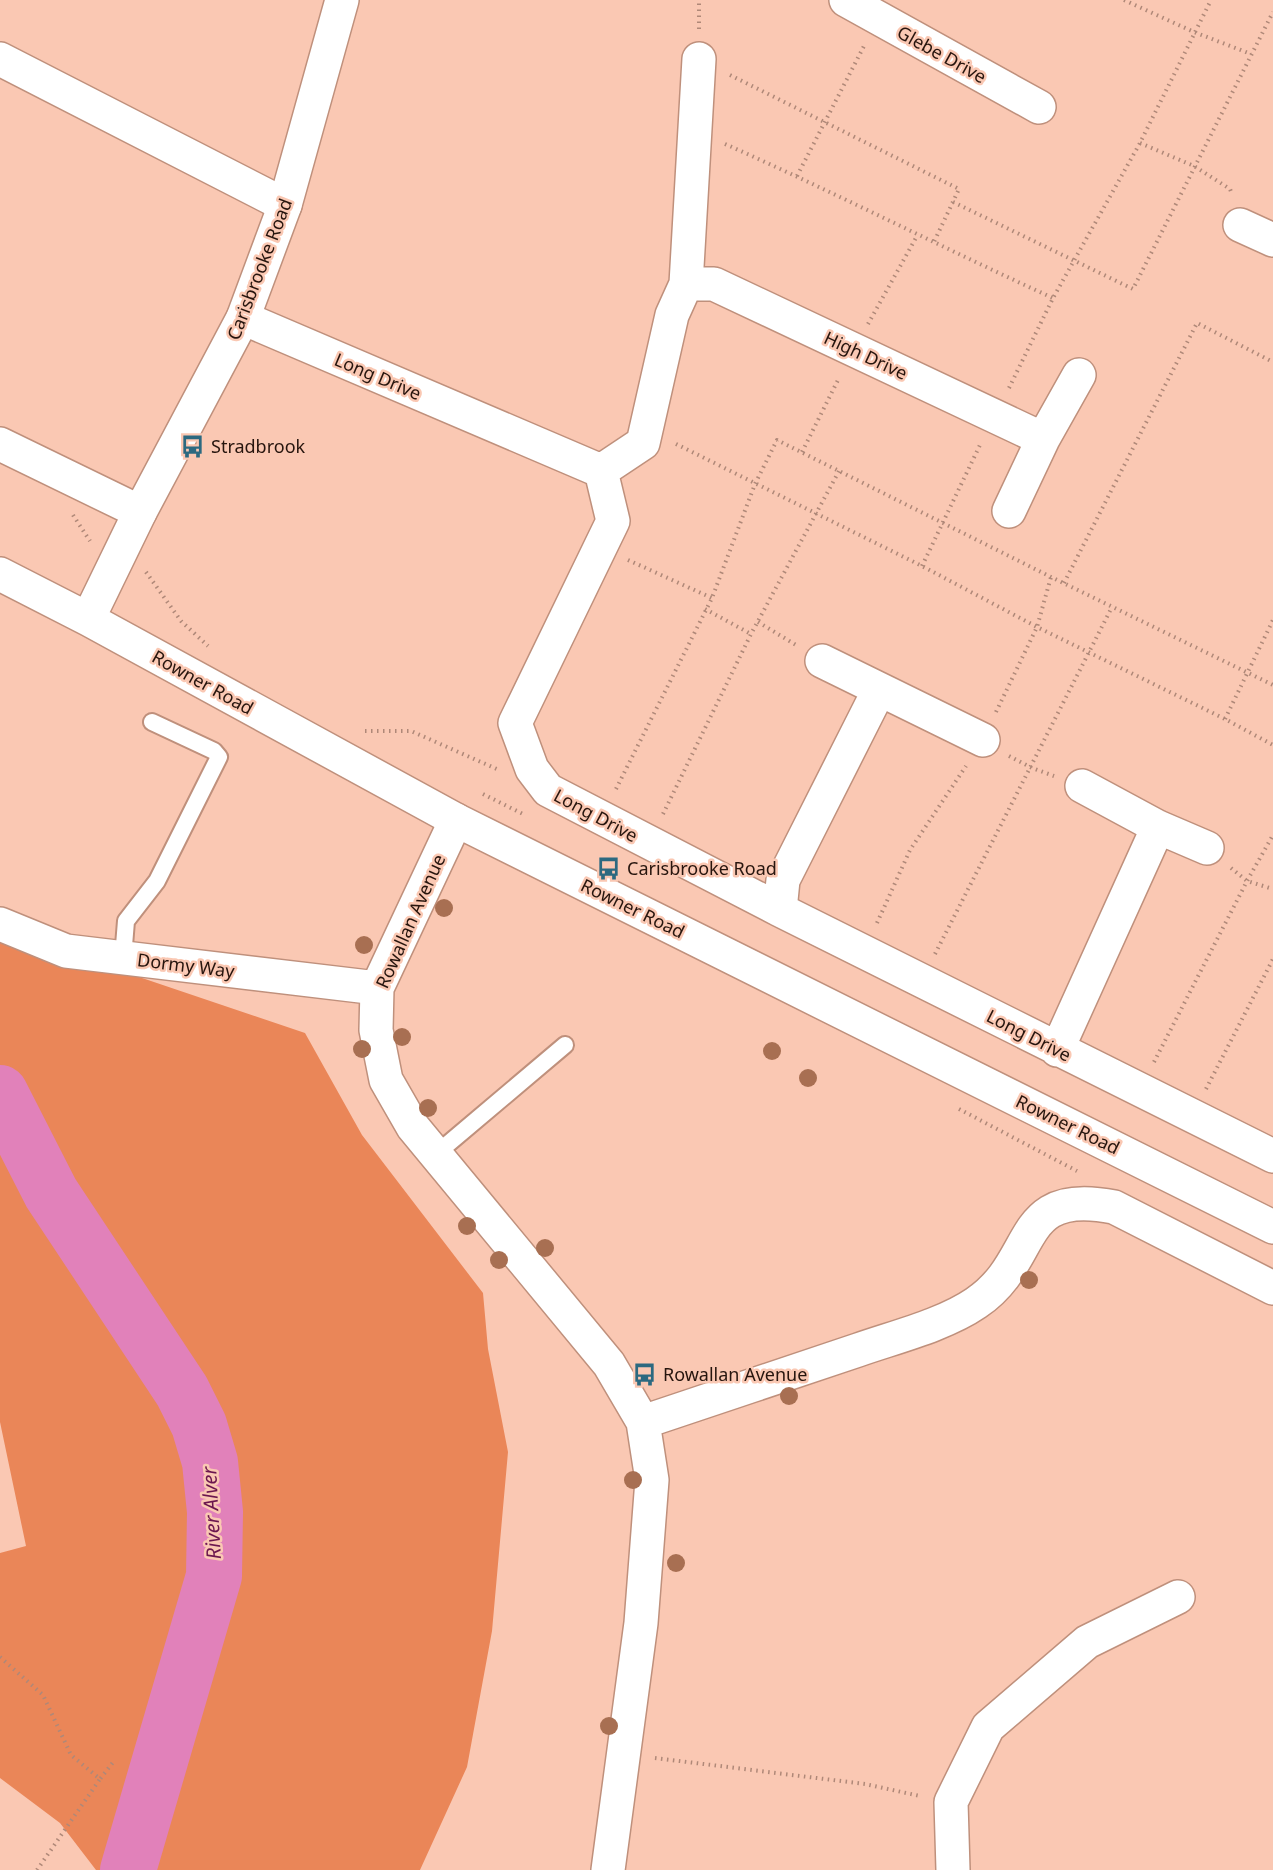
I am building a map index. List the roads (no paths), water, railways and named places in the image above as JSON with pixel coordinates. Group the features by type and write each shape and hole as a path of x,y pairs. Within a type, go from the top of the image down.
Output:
{"street":[{"name":"Carisbrooke Road","path":"88,619 140,512 243,318 285,205 342,0"},
{"name":"Glebe Drive","path":"846,0 1039,107"},
{"path":"0,59 285,205"},
{"path":"601,471 643,443 672,315 686,284 699,59"},
{"path":"1240,225 1273,240"},
{"name":"High Drive","path":"686,284 714,284 1043,439"},
{"name":"Long Drive","path":"243,318 601,471 613,521 514,723 532,769 548,790 1057,1050 1273,1156"},
{"path":"1009,511 1043,439 1079,375"},
{"path":"0,444 140,512"},
{"name":"Rowner Road","path":"0,574 88,619 456,820 1273,1227"},
{"path":"822,661 983,740"},
{"path":"780,910 783,880 879,690"},
{"path":"1082,786 1158,828 1207,848"},
{"name":"Rowallan Avenue","path":"456,820 377,988 376,1030 386,1080 413,1127 609,1364 643,1422 652,1480 642,1623 608,1870"},
{"path":"1057,1050 1158,828"},
{"name":"Dormy Way","path":"0,924 66,951 377,988"},
{"path":"643,1422 922,1328 976,1304 1006,1278 1036,1221 1056,1207 1086,1202 1114,1207 1273,1288"},
{"path":"953,1870 951,1802 988,1727 1087,1642 1178,1597"}],"lane":[{"path":"123,958 126,921 157,881 219,757 214,751 152,722"},
{"path":"436,1154 565,1045"}],"waterway":[{"name":"River Alver","path":"0,1093 51,1193 182,1391 199,1425 210,1462 215,1512 214,1576 128,1870"}],"place":[{"name":"Stradbrook","path":"193,446"},
{"name":"Carisbrooke Road","path":"609,868"},
{"name":"Rowallan Avenue","path":"645,1374"}]}
